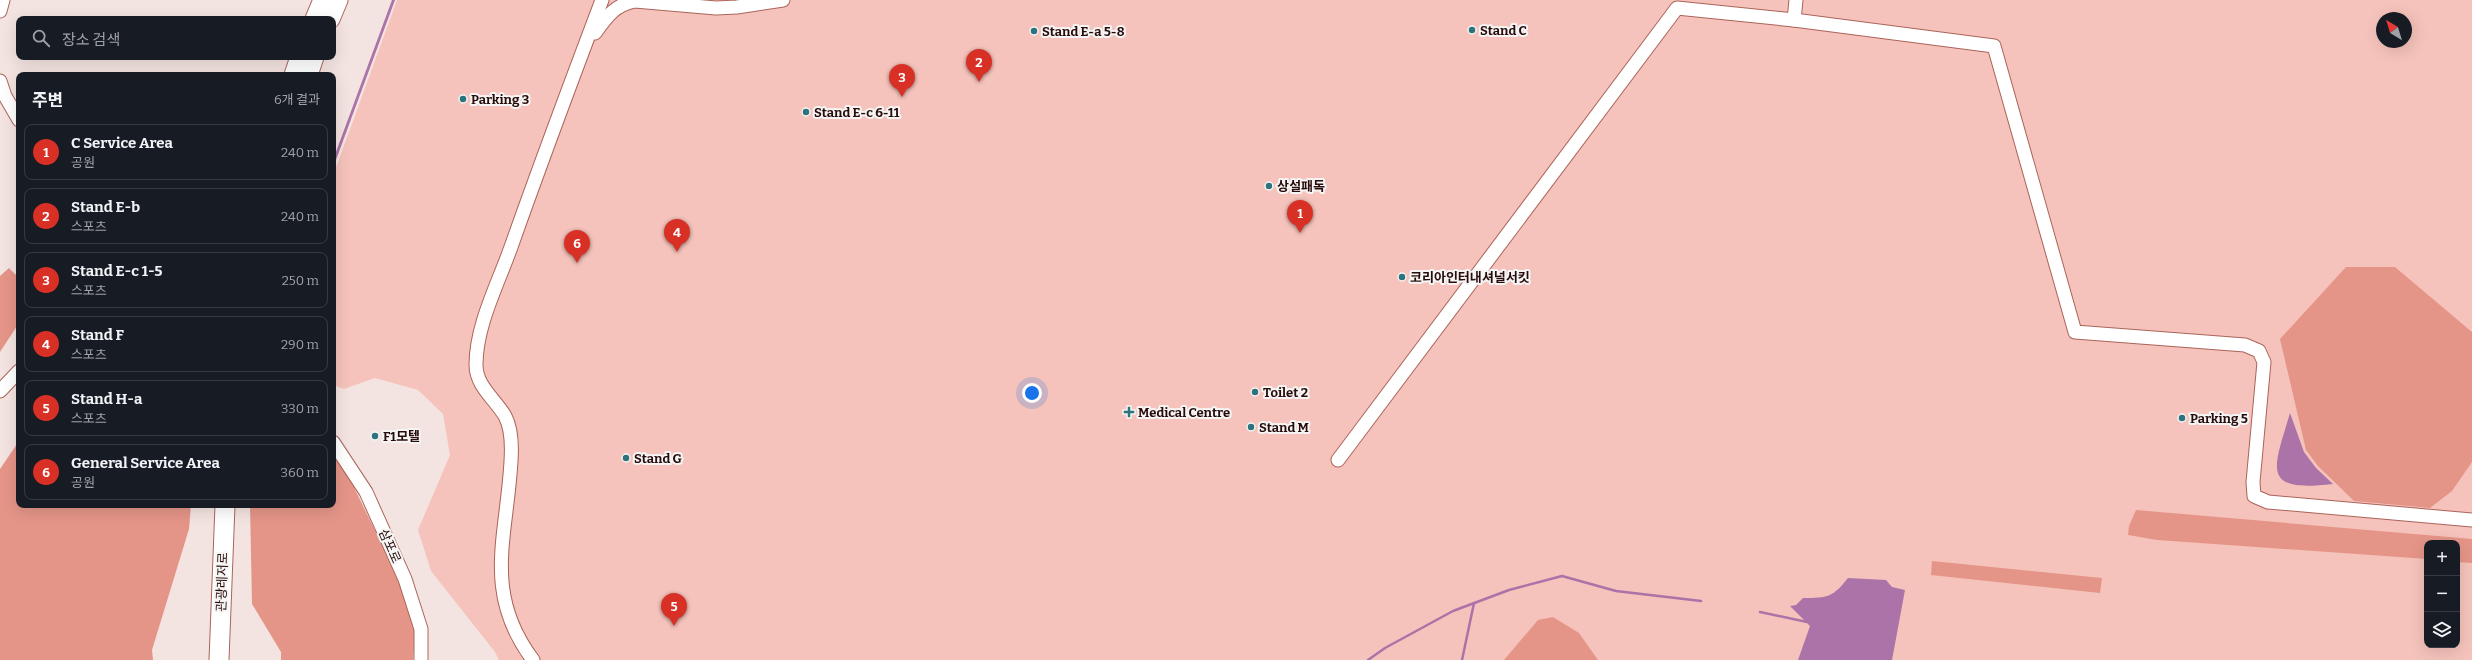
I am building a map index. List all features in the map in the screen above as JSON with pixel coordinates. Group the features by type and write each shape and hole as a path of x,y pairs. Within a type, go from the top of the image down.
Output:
{"highway":[{"path":"316,16 323,0"},
{"path":"331,16 338,0"},
{"path":"295,72 299,60"},
{"path":"309,72 313,60"},
{"name":"관광레저로","path":"207,660 213,508"},
{"name":"관광레저로","path":"219,660 225,508"}],"street":[{"path":"0,10 3,0"},
{"path":"533,660 509,621 501,587 501,563 511,460 510,434 505,417 481,384 476,365 484,323 602,0"},
{"path":"631,0 716,8 737,7 783,0"},
{"path":"581,54 604,20 622,3 635,0"},
{"path":"1794,20 1796,0"},
{"path":"1338,460 1677,8 1719,6 1794,20 1994,46 2075,332 2245,345 2258,351 2264,362 2253,482 2254,496 2268,502 2472,520"},
{"path":"0,81 16,114"},
{"path":"0,391 16,374"},
{"name":"삼포로","path":"336,447 366,492 405,579 421,629 421,660"}],"shaded area":[{"path":"392,0 395,0 336,160 336,152"},
{"name":"코리아인터내셔널서킷","path":"397,0 2472,0 2472,660 499,660 495,652 431,571 418,530 450,455 443,414 418,390 375,378 344,389 336,386 336,168"},
{"path":"2346,267 2395,267 2472,332 2472,462 2452,491 2430,508 2354,501 2318,466 2306,450 2280,339"},
{"path":"9,268 16,275 16,328 0,352 0,276"},
{"path":"2290,413 2304,452 2316,468 2333,484 2309,486 2293,484 2283,480 2278,472 2277,462"},
{"path":"16,445 16,508 191,508 189,529 152,650 153,660 0,660 0,469"},
{"path":"336,458 348,475 403,588 415,630 413,660 281,660 281,652 252,604 250,508 336,508"},
{"path":"2136,510 2472,539 2472,563 2460,562 2460,540 2424,540 2424,559 2157,540 2128,535 2129,526"},
{"path":"1932,561 2102,578 2100,593 1931,575"},
{"path":"1848,578 1886,580 1892,587 1905,590 1892,660 1798,660 1810,626 1790,606 1796,605 1803,598 1818,598 1834,593"},
{"path":"1553,617 1579,633 1598,660 1504,660 1538,620"}],"waterway":[{"path":"1368,660 1385,648 1453,611 1509,590 1562,576 1616,591 1701,601"},
{"path":"1462,660 1474,603"},
{"path":"1760,612 1807,622"}],"place":[{"name":"Stand C","path":"1472,30"},
{"name":"Stand E-a 5-8","path":"1034,31"},
{"name":"Stand E-b","path":"979,82"},
{"name":"Stand E-c 1-5","path":"902,97"},
{"name":"Parking 3","path":"463,99"},
{"name":"Stand E-c 6-11","path":"806,112"},
{"name":"상설패독","path":"1269,186"},
{"name":"C Service Area","path":"1300,233"},
{"name":"Stand F","path":"677,252"},
{"name":"General Service Area","path":"577,263"},
{"name":"코리아인터내셔널서킷","path":"1402,277"},
{"name":"Toilet 2","path":"1255,392"},
{"name":"Medical Centre","path":"1129,412"},
{"name":"Parking 5","path":"2182,418"},
{"name":"Stand M","path":"1251,427"},
{"name":"F1모텔","path":"375,436"},
{"name":"Stand G","path":"626,458"},
{"name":"Stand H-a","path":"674,626"}]}
